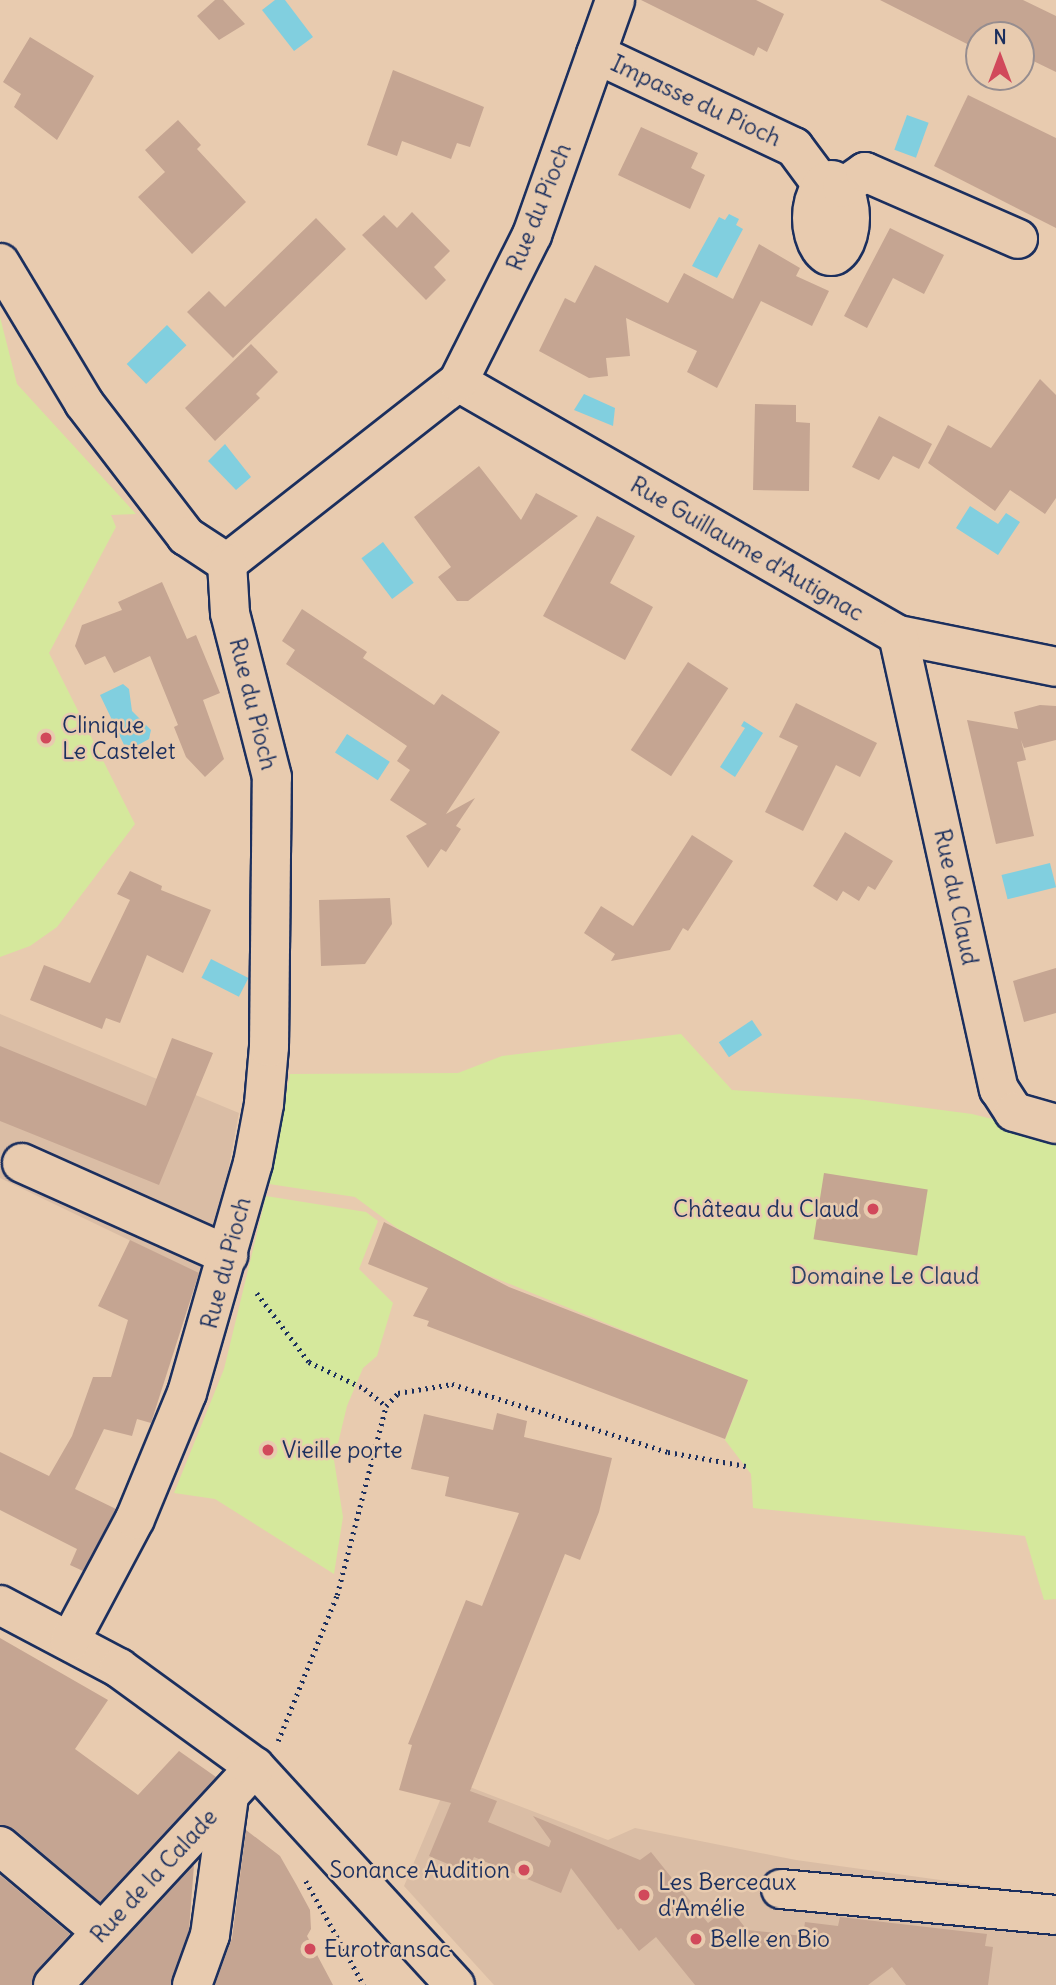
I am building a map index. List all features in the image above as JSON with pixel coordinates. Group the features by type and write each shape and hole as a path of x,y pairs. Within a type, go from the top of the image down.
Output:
{"street":[{"name":"Rue du Pioch","path":"70,1640 135,1519 187,1393 253,1163 269,1047 272,777 230,613 227,563 458,382 532,235 615,0"},
{"name":"Impasse du Pioch","path":"596,54 794,147 831,185 865,172 1018,239"},
{"path":"0,263 84,403 187,536 227,563"},
{"name":"Rue Guillaume d'Autignac","path":"458,382 898,635 1056,667"},
{"name":"Rue du Claud","path":"898,635 999,1089 1014,1112 1056,1124"},
{"path":"22,1163 228,1255"},
{"path":"0,1605 119,1668 266,1780 455,1985"},
{"name":"Rue de la Calade","path":"53,1985 174,1850 229,1796 266,1780"},
{"path":"192,1985 210,1935 229,1796"},
{"path":"0,1846 102,1932"},
{"path":"781,1889 1056,1915"}],"path":[{"path":"257,1293 309,1362 365,1389 386,1406"},
{"path":"266,1780 337,1595 386,1406 398,1393 452,1384 668,1452 746,1466"}],"shaded area":[{"path":"0,1014 239,1113 208,1278 0,1178"},
{"path":"449,1779 608,1840 635,1828 796,1860 1056,1896 1056,1985 494,1985 404,1886"}],"green space":[{"name":"Clinique Le Castelet","path":"0,317 17,384 136,514 111,515 116,527 49,653 135,824 57,927 30,946 0,957"},
{"name":"Domaine Le Claud","path":"681,1034 732,1090 858,1099 972,1114 1056,1135 1056,1599 1044,1600 1025,1536 753,1508 751,1474 725,1440 748,1381 463,1265 397,1228 355,1197 269,1184 290,1074 458,1073 502,1056"},
{"path":"266,1196 366,1212 378,1221 359,1269 393,1303 377,1356 363,1368 347,1406 334,1460 343,1517 334,1574 215,1499 174,1493 224,1369"}],"water":[{"path":"275,0 285,0 313,37 294,51 262,10"},
{"path":"907,115 929,123 916,158 894,150"},
{"path":"729,214 739,219 736,225 743,229 717,278 692,266 719,217 725,220"},
{"path":"167,325 186,345 146,384 127,364"},
{"path":"584,394 615,408 613,426 574,410"},
{"path":"225,444 251,477 236,490 208,461"},
{"path":"970,506 998,524 1006,513 1020,522 998,555 956,528"},
{"path":"383,542 414,583 392,599 361,558"},
{"path":"123,684 129,689 132,711 151,730 149,739 127,751 100,695"},
{"path":"744,721 763,733 735,777 720,767 745,728 741,726"},
{"path":"347,734 390,762 378,780 335,752"},
{"path":"1050,863 1056,887 1008,899 1001,875"},
{"path":"211,959 248,978 239,997 201,978"},
{"path":"752,1020 762,1035 729,1057 719,1042"}],"building":[{"path":"215,0 223,0 245,24 219,40 197,16"},
{"path":"641,0 756,0 784,14 767,52 758,47 754,56"},
{"path":"880,0 1023,0 1056,16 1056,72 1035,62 1035,21 965,21 965,43"},
{"path":"30,37 94,76 57,140 14,107 21,94 3,82"},
{"path":"393,70 484,107 470,147 457,143 451,159 402,141 397,156 367,145"},
{"path":"968,95 1056,138 1056,228 934,166"},
{"path":"178,120 201,145 197,149 246,202 192,254 138,197 165,172 145,150"},
{"path":"641,127 698,153 691,168 705,175 690,209 618,175"},
{"path":"412,212 450,251 434,267 446,280 426,300 362,235 384,215 397,228"},
{"path":"316,218 346,249 233,358 187,312 209,291 225,307"},
{"path":"890,228 944,255 924,294 893,278 867,328 844,316"},
{"path":"759,244 800,268 796,276 829,291 812,326 761,301 717,388 687,372 697,351 626,318 630,356 606,358 608,376 589,378 539,351 565,298 575,303 595,265 668,303 684,273 733,299"},
{"path":"251,344 278,372 256,394 260,398 215,441 185,408"},
{"path":"1040,379 1056,395 1056,498 1045,514 1010,490 995,511 928,463 948,425 991,448"},
{"path":"755,404 796,405 796,422 810,423 809,491 753,490"},
{"path":"879,416 932,444 919,469 893,456 879,480 852,467"},
{"path":"479,466 521,520 536,493 578,516 468,601 457,601 438,577 451,567 414,517"},
{"path":"597,516 635,536 610,583 653,607 625,660 543,616"},
{"path":"162,582 187,639 196,635 220,693 203,700 224,759 205,777 186,757 174,727 178,725 150,656 114,673 105,656 85,665 75,646 82,625 122,610 118,602"},
{"path":"302,609 367,652 363,658 434,705 442,694 500,732 446,814 475,798 456,826 461,829 446,852 441,849 428,868 406,836 427,824 390,800 410,770 397,761 407,746 286,664 295,650 282,641"},
{"path":"688,662 728,688 671,776 631,750"},
{"path":"796,703 877,743 860,777 836,765 803,831 765,812 798,746 779,737"},
{"path":"1040,705 1056,706 1056,740 1024,748 1021,740 1026,760 1017,762 1034,836 996,844 967,720 1018,729 1014,712"},
{"path":"845,832 893,861 875,890 868,886 859,901 843,891 837,901 813,886"},
{"path":"692,835 733,861 688,931 683,928 670,950 611,961 615,954 584,933 601,906 633,926"},
{"path":"130,871 162,886 161,890 211,910 183,973 147,955 120,1023 106,1018 102,1029 30,1000 44,965 90,983 130,900 117,894"},
{"path":"390,898 392,924 365,964 321,966 319,900"},
{"path":"1056,968 1056,1013 1024,1022 1013,981"},
{"path":"172,1038 213,1053 159,1185 0,1121 0,1046 146,1106"},
{"name":"Château du Claud","path":"824,1173 928,1189 917,1256 814,1239"},
{"path":"384,1222 509,1287 748,1380 725,1439 427,1326 429,1321 413,1316 428,1288 368,1264"},
{"path":"130,1240 199,1273 151,1423 137,1419 132,1436 104,1429 75,1489 116,1509 83,1571 70,1565 77,1549 0,1510 0,1452 49,1476 72,1436 93,1377 111,1377 128,1320 98,1306"},
{"path":"497,1413 527,1421 524,1437 612,1458 599,1512 580,1560 565,1554 470,1791 497,1801 488,1822 549,1847 551,1841 533,1816 640,1860 651,1852 708,1923 729,1907 747,1930 803,1936 805,1922 838,1926 840,1917 987,1934 985,1946 993,1947 988,1985 906,1985 892,1967 868,1985 695,1985 656,1937 639,1951 621,1928 618,1930 571,1868 561,1893 474,1857 467,1872 429,1856 451,1803 399,1790 412,1745 408,1744 466,1600 482,1606 519,1513 445,1496 449,1477 411,1469 424,1414 493,1430"},
{"path":"0,1638 108,1700 75,1749 138,1795 179,1751 216,1777 100,1902 14,1829 0,1825"},
{"path":"246,1830 280,1856 296,1884 310,1910 311,1929 307,1936 333,1985 215,1985 232,1938"},
{"path":"194,1865 189,1930 171,1985 83,1985"},
{"path":"0,1875 70,1934 37,1970 32,1985 0,1985"}],"place":[{"name":"Clinique Le Castelet","path":"46,738"},
{"name":"Château du Claud","path":"873,1209"},
{"name":"Vieille porte","path":"268,1450"},
{"name":"Sonance Audition","path":"524,1870"},
{"name":"Les Berceaux d'Amélie","path":"644,1895"},
{"name":"Belle en Bio","path":"696,1939"},
{"name":"Eurotransac","path":"310,1949"}]}
